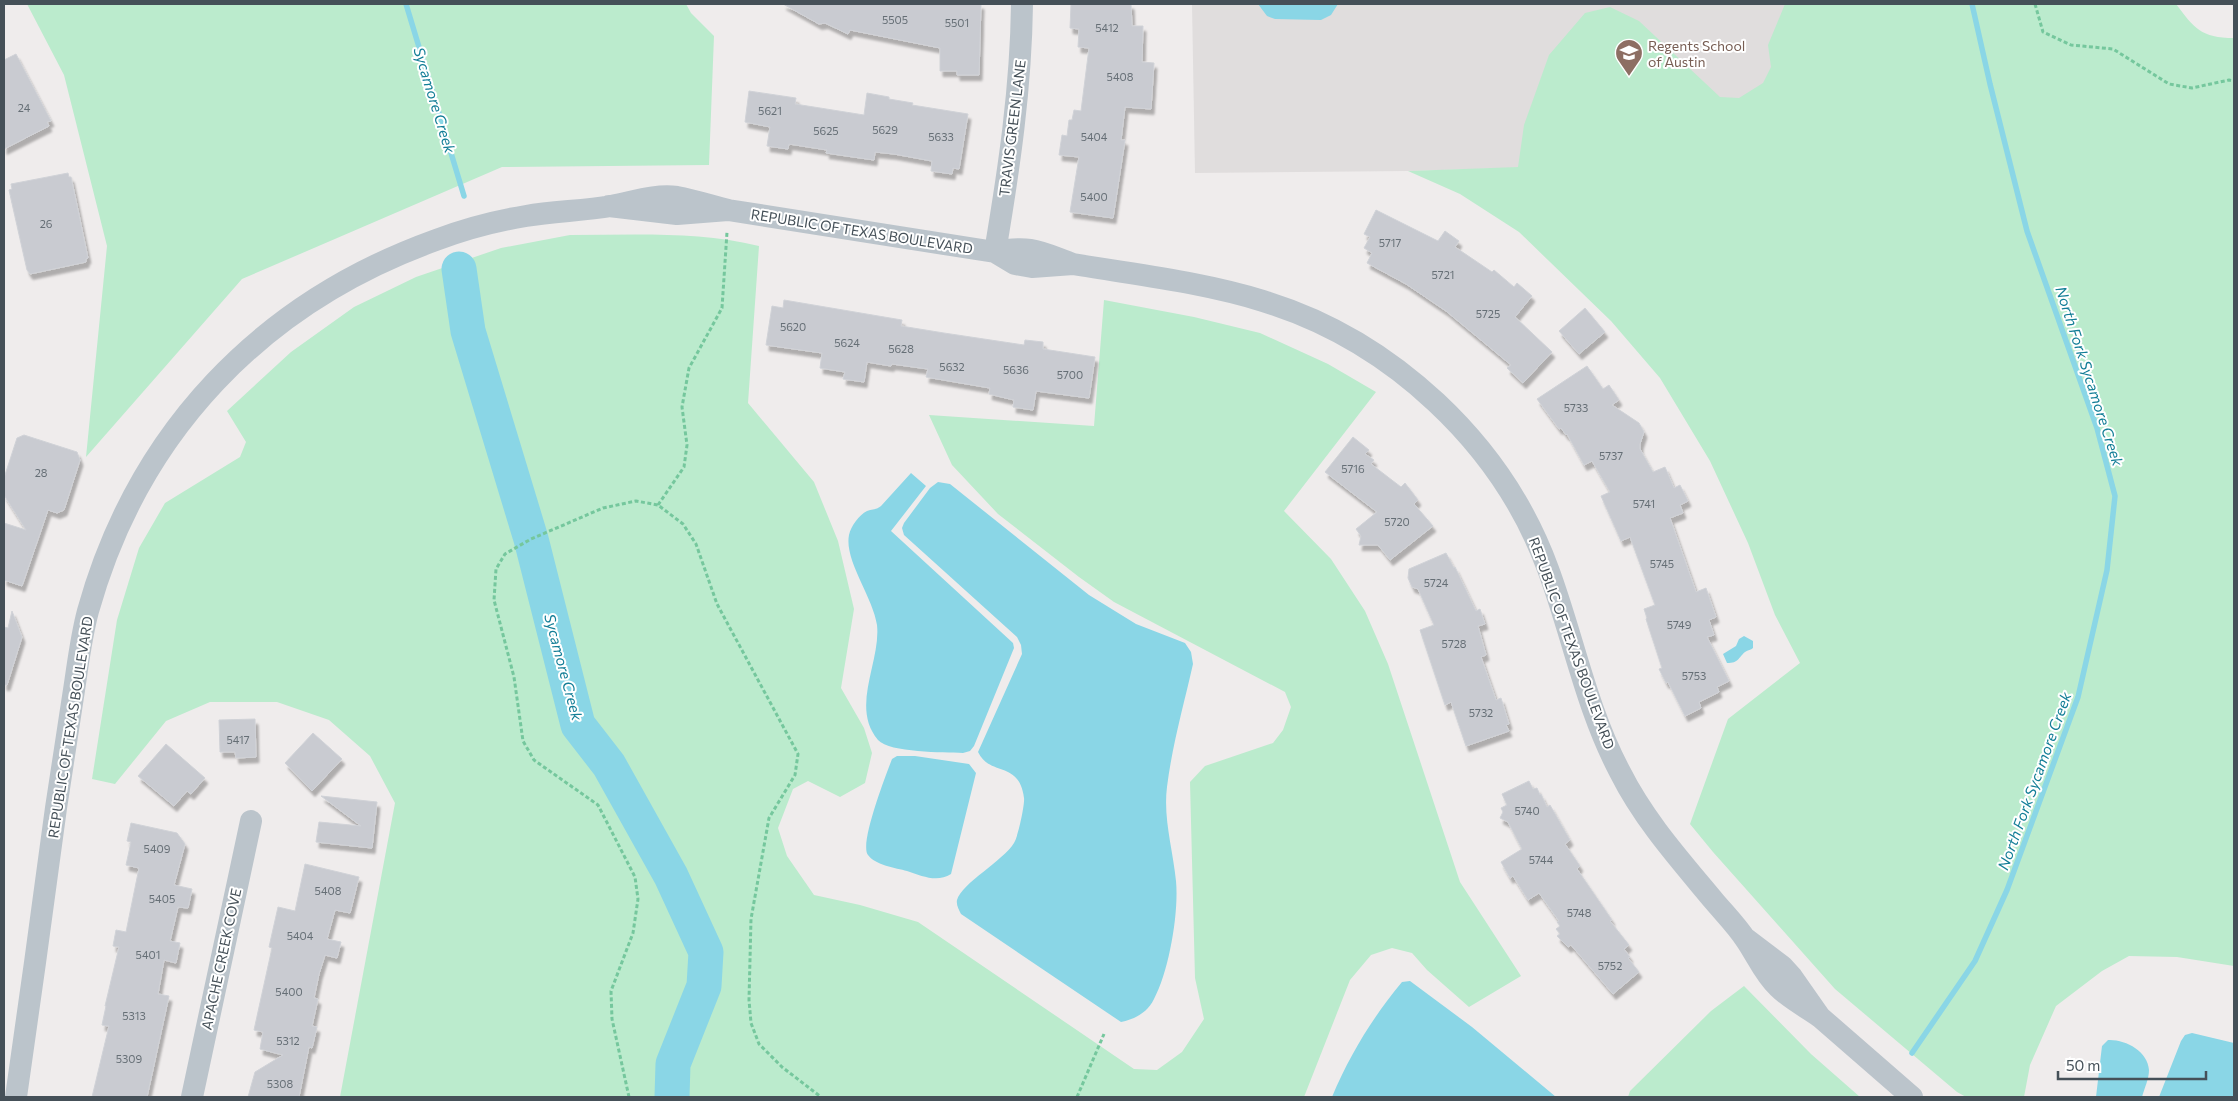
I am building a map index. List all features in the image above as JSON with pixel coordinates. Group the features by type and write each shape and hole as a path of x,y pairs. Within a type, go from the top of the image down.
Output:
{"street":[{"name":"TRAVIS GREEN LANE","path":"995,252 1017,104 1022,55 1022,4"},
{"name":"REPUBLIC OF TEXAS BOULEVARD","path":"16,1097 65,748 88,610 112,539 129,502 160,449 196,402 234,361 281,322 340,283 397,255 456,233 527,216 609,206 728,222 995,252 1015,264 1032,267 1073,264 1204,286 1265,301 1300,314 1328,326 1382,359 1437,404 1466,434 1501,479 1517,504 1547,567 1594,713 1620,774 1658,832 1745,938 1769,977 1779,988 1820,1017 1912,1097"},
{"name":"APACHE CREEK COVE","path":"192,1097 251,821"}],"path":[{"path":"2035,4 2043,32 2071,45 2113,49 2169,84 2192,88 2234,80"},
{"path":"658,505 684,466 687,445 682,408 689,368 722,308 728,222"},
{"path":"629,1097 612,1020 611,991 633,932 638,899 634,877 598,805 534,760 522,741 514,677 494,600 496,569 505,554 531,539 603,508 636,500 658,505 683,524 696,544 717,604 798,754 795,775 769,818 750,919 749,1000 751,1023 759,1044 782,1067 821,1097"},
{"path":"1077,1097 1104,1034"}],"shaded area":[{"name":"Regents School of Austin","path":"1192,4 2058,4 2072,151 1408,171 1195,173"}],"green space":[{"path":"27,4 686,4 691,13 714,36 709,165 502,167 242,279 86,457 107,246 64,75"},
{"path":"1785,4 2176,4 2199,30 2214,36 2234,38 2234,966 2177,957 2129,956 2102,971 2056,1006 2030,1065 2024,1097 1966,1097 1957,1092 1835,989 1690,824 1728,719 1800,663 1775,615 1748,543 1710,461 1660,378 1611,321 1519,232 1460,194 1408,171 1518,167 1524,125 1549,55 1585,13 1610,7 1639,21 1720,97 1739,98 1763,83 1771,67 1768,45"},
{"path":"570,235 689,236 736,241 759,246 748,403 814,482 838,541 854,609 841,688 864,728 872,753 865,783 840,797 808,781 793,789 778,828 787,856 814,895 860,905 918,922 1134,1069 1157,1070 1182,1052 1204,1019 1195,978 1190,782 1205,766 1273,743 1283,730 1291,707 1285,692 1114,602 998,514 952,465 929,415 1094,426 1104,300 1194,317 1260,333 1328,364 1376,392 1284,511 1331,559 1365,611 1388,664 1460,882 1521,976 1469,1007 1427,970 1412,953 1392,948 1371,955 1350,980 1304,1097 340,1097 395,803 370,756 329,720 277,702 210,702 166,721 115,784 92,779 117,620 139,548 165,503 240,457 246,442 227,411 291,352 354,307 416,277 501,248"},
{"path":"1744,986 1811,1054 1860,1097 1628,1097 1630,1091 1711,1011"}],"water":[{"path":"1258,4 1338,4 1331,15 1321,20 1275,19 1267,16"},
{"path":"911,473 926,486 891,531 1013,643 1014,648 974,746 970,751 963,753 905,750 884,744 878,740 870,727 867,713 866,699 875,654 877,625 851,556 849,535 853,525 861,515 881,506"},
{"path":"938,482 950,484 1089,595 1136,624 1185,643 1191,652 1193,664 1172,756 1166,799 1167,822 1177,894 1172,941 1164,973 1154,999 1144,1012 1131,1019 1121,1022 961,914 958,907 957,900 966,886 1009,850 1016,840 1024,801 1021,786 1010,773 983,760 978,752 1022,654 1021,645 1017,637 904,535 902,528 904,523 930,488"},
{"path":"1744,636 1753,641 1753,648 1745,652 1736,661 1727,663 1723,654 1736,646 1739,639"},
{"path":"897,756 915,756 969,764 976,773 951,874 946,877 924,877 881,864 868,855 866,848 867,838 874,809 892,759"},
{"path":"1410,981 1472,1027 1556,1097 1332,1097 1354,1051 1372,1022 1402,982"},
{"path":"2192,1033 2234,1043 2234,1097 2159,1097 2181,1041 2185,1035"},
{"path":"2108,1040 2128,1044 2145,1057 2149,1073 2142,1097 2096,1097 2102,1046"}],"building":[{"path":"783,4 981,4 979,75 957,75 957,71 940,71 940,48 850,30 848,34 825,23 819,24"},
{"path":"1071,4 1131,4 1132,26 1143,26 1142,62 1154,63 1151,109 1125,107 1121,140 1125,140 1113,218 1070,212 1079,157 1059,155 1062,135 1067,136 1069,120 1072,120 1074,110 1081,111 1089,48 1078,47 1079,29 1070,28"},
{"path":"16,54 51,121 47,122 49,126 4,149 4,60"},
{"path":"749,91 796,98 795,104 864,115 867,93 913,103 912,105 968,114 959,169 953,168 952,174 931,171 932,161 894,154 875,152 874,160 826,153 827,150 789,144 788,149 767,146 770,127 745,122"},
{"path":"68,173 69,177 71,177 88,258 86,262 30,274 27,270 9,190 12,189 11,184"},
{"path":"1376,210 1438,241 1445,231 1459,241 1455,247 1492,272 1494,270 1514,287 1517,283 1532,296 1515,317 1552,352 1523,383 1507,368 1511,365 1446,311 1406,284 1367,263 1372,253 1364,248 1370,237 1364,234"},
{"path":"784,300 902,320 901,326 944,333 1024,345 1025,340 1043,342 1043,349 1095,357 1089,398 1036,391 1033,410 1013,407 1014,400 989,394 990,388 926,377 928,369 867,362 864,382 843,379 845,372 820,368 822,353 766,345 772,306 783,308"},
{"path":"1585,308 1605,332 1579,354 1559,331"},
{"path":"1587,366 1603,389 1609,385 1619,400 1612,405 1639,423 1644,432 1640,449 1653,472 1665,467 1674,488 1680,485 1688,501 1680,505 1683,513 1670,518 1696,592 1706,588 1716,617 1709,620 1714,635 1707,637 1729,681 1717,687 1719,692 1699,702 1701,708 1685,716 1668,682 1666,683 1659,669 1662,668 1644,609 1655,605 1630,537 1621,541 1601,496 1610,492 1592,461 1584,465 1567,434 1561,428 1559,429 1537,399"},
{"path":"24,435 77,452 80,460 64,510 57,513 48,510 22,586 4,580 4,523 26,530 4,495 4,478 17,438"},
{"path":"1353,437 1369,450 1365,454 1374,460 1371,464 1401,487 1405,483 1418,500 1414,504 1433,526 1390,560 1378,545 1359,545 1361,536 1356,529 1377,512 1325,472"},
{"path":"1446,553 1455,567 1476,611 1480,609 1485,624 1478,626 1486,655 1481,657 1496,700 1501,698 1509,724 1506,725 1509,731 1466,746 1451,702 1445,705 1420,630 1434,625 1418,589 1412,587 1408,578 1409,569"},
{"path":"12,611 22,637 7,685 4,685 4,627 8,628"},
{"path":"255,719 256,757 236,758 235,752 220,752 219,720"},
{"path":"313,733 342,759 312,791 285,763"},
{"path":"166,744 205,778 191,794 187,791 174,806 138,776"},
{"path":"1529,781 1533,789 1537,788 1547,807 1550,805 1570,840 1565,844 1580,866 1577,869 1612,920 1610,921 1629,945 1624,949 1630,957 1628,958 1639,972 1613,994 1571,945 1568,947 1557,936 1560,934 1556,929 1560,926 1557,922 1559,921 1539,893 1528,900 1513,876 1510,878 1501,862 1522,849 1508,822 1500,818 1503,812 1501,808 1507,805 1502,794"},
{"path":"321,796 377,802 372,848 316,842 319,822 361,826"},
{"path":"131,823 177,833 185,844 174,885 192,889 188,908 178,907 170,941 180,943 176,963 164,960 158,994 169,996 147,1097 92,1097 109,1026 102,1025 119,947 113,946 116,930 126,932 139,868 126,865 131,842 127,841"},
{"path":"305,864 359,877 350,913 335,910 327,939 341,942 337,958 325,955 319,974 314,998 318,999 312,1026 317,1027 312,1048 309,1047 299,1097 248,1097 255,1072 283,1055 260,1049 263,1032 254,1030 272,948 269,947 278,907 295,911"}],"waterway":[{"name":"Sycamore Creek","path":"406,4 464,196"},
{"name":"North Fork Sycamore Creek","path":"1912,1053 1975,961 2007,890 2078,697 2107,570 2115,496 2097,428 2027,231 1972,4"},
{"name":"Sycamore Creek","path":"459,269 468,331 531,539 578,725 609,765 671,876 706,952 704,986 673,1064 672,1097"}],"place":[{"name":"Regents School of Austin","path":"1629,77"}]}
